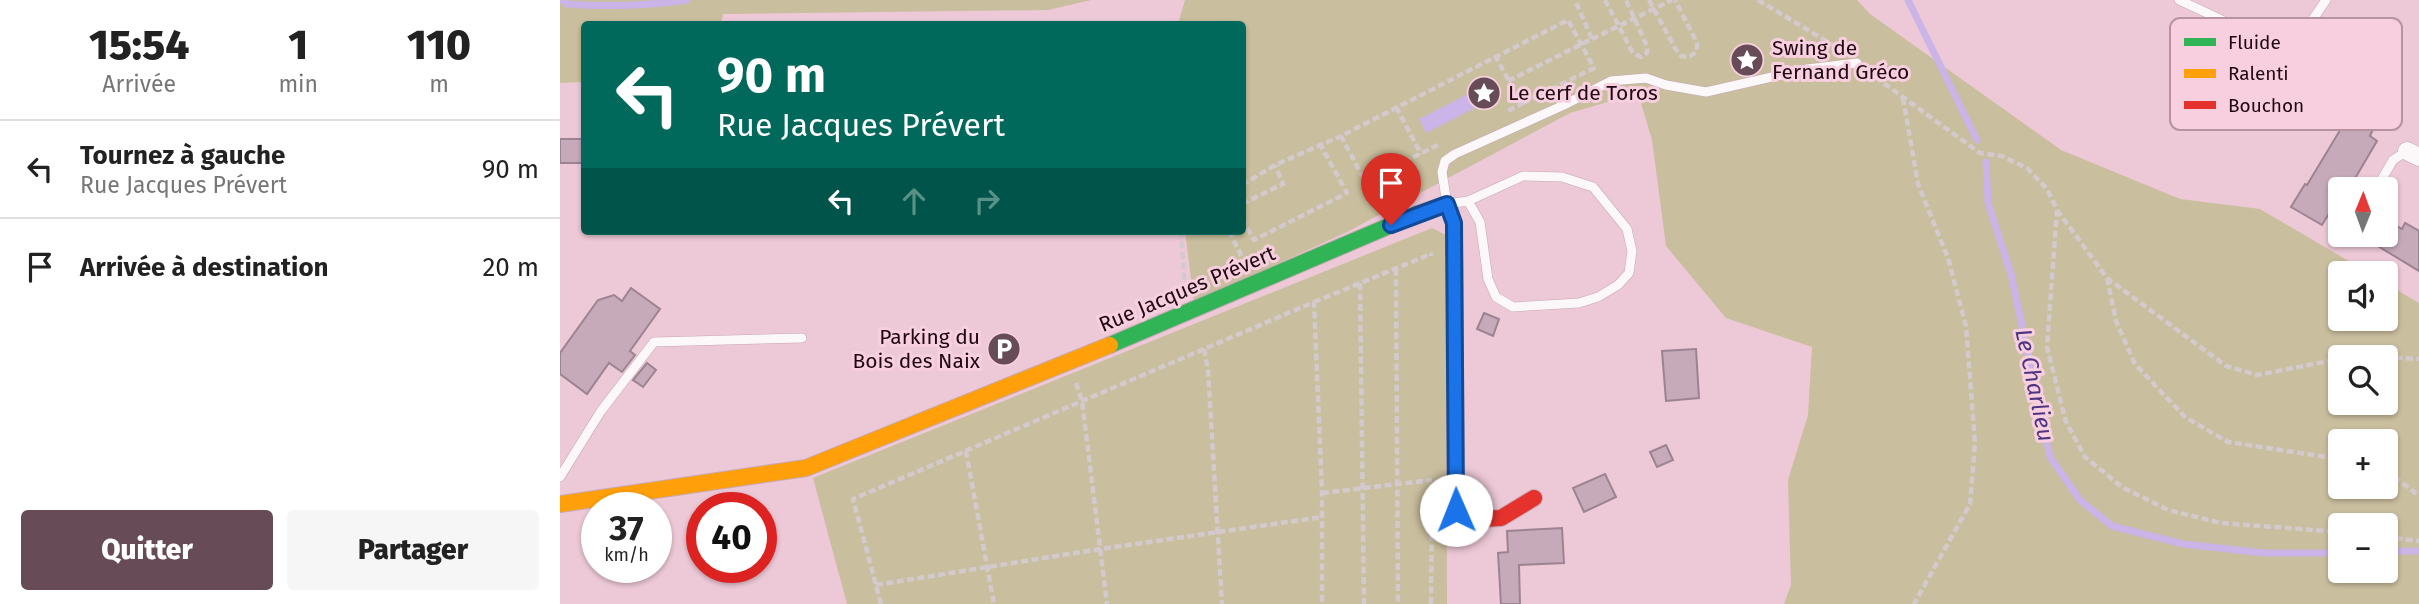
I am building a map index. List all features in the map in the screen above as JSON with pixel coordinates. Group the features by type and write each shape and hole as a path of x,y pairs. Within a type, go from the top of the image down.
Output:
{"street":[{"name":"Rue Jacques Prévert","path":"560,505 806,468 1069,362 1414,215 1447,204"},
{"path":"1447,204 1454,223 1456,510 1463,520 1501,518 1534,498"}],"lane":[{"path":"2179,0 2218,18"},
{"path":"2314,18 2326,0"},
{"path":"1468,201 1480,222 1488,279 1496,297 1513,307 1579,303 1598,298 1618,285 1629,273 1632,251 1628,229 1593,187 1562,177 1523,176 1468,201 1447,204 1442,172 1445,161 1455,154 1564,106 1611,81 1646,78 1666,85 1706,92 1807,69 1857,63"},
{"path":"2383,177 2393,160 2413,154"},
{"path":"560,477 601,411 654,342 802,338"}],"path":[{"path":"1575,0 1592,39"},
{"path":"1605,0 1633,54 1641,57 1647,53 1647,46 1626,0"},
{"path":"1508,81 1582,43 1592,39 1635,18 1654,9 1674,0 1697,43 1697,51 1689,57 1681,56 1675,48 1654,9 1649,0"},
{"path":"1758,0 1838,47 1980,153 2002,156 2026,168 2047,189 2057,210 2107,278 2226,366 2257,375 2328,361"},
{"path":"1246,183 1275,165 1341,136 1568,20 1594,68 1499,115"},
{"path":"1495,55 1521,104"},
{"path":"1902,96 1917,184 1948,258 1966,326 1975,443 1970,504 1914,604"},
{"path":"1396,107 1421,154"},
{"path":"1341,136 1365,181 1443,143"},
{"path":"1246,226 1254,240 1347,193 1320,144"},
{"path":"1246,202 1283,184 1275,165"},
{"path":"2057,210 2047,347 2066,422 2085,457 2122,487 2168,510 2221,523 2328,531"},
{"path":"1181,235 1187,312"},
{"path":"1232,235 1254,283"},
{"path":"881,604 853,499 1431,254"},
{"path":"1396,268 1398,604"},
{"path":"2107,278 2116,321 2135,365 2185,417 2228,442 2328,457"},
{"path":"1360,283 1364,604"},
{"path":"1314,302 1322,493 1322,604"},
{"path":"1204,349 1208,370 1222,604"},
{"path":"2398,358 2419,359"},
{"path":"1082,401 1107,604"},
{"path":"966,451 994,604"},
{"path":"1322,493 1432,480"},
{"path":"2398,480 2419,496"},
{"path":"876,585 1100,548 1322,517"},
{"path":"2398,539 2419,541"}],"shaded area":[{"path":"560,0 1091,0 1048,10 723,14 722,21 581,21 581,82 560,83"},
{"path":"1185,0 1857,0 1870,14 2061,150 2180,199 2260,209 2349,261 2328,261 2328,331 2398,331 2398,291 2419,303 2419,604 1784,604 1791,585 1788,480 1808,415 1812,347 1726,318 1666,246 1652,140 1638,93 1570,113 1347,232 1194,302 1186,235 1246,235 1246,21 1179,21"},
{"path":"1476,90 1483,104 1426,133 1419,119"},
{"path":"1432,228 1446,235 1447,604 847,604 813,478"}],"building":[{"path":"2340,130 2373,130 2370,136 2377,141 2356,177 2328,177 2328,215 2322,225 2291,207 2305,184 2307,185"},
{"path":"560,139 581,139 581,163 560,163"},
{"path":"2405,223 2419,231 2419,271 2379,247 2398,247 2398,227 2402,229"},
{"path":"631,288 660,309 630,351 635,355 622,372 609,363 587,394 560,374 560,353 598,300 614,295 622,301"},
{"path":"1484,313 1499,319 1493,336 1477,329"},
{"path":"1696,349 1699,398 1666,401 1662,351"},
{"path":"647,363 656,370 643,387 633,380"},
{"path":"1666,445 1673,460 1657,467 1650,452"},
{"path":"1605,474 1616,497 1584,512 1573,488"},
{"path":"1562,528 1564,563 1519,565 1520,604 1501,604 1498,553 1508,552 1507,531"}],"waterway":[{"name":"Le Charlieu","path":"562,0 567,4 612,6 687,0"},
{"name":"Le Charlieu","path":"1908,0 1977,140"},
{"name":"Le Charlieu","path":"1986,162 1988,203 2011,274 2050,457 2080,500 2112,526 2183,544 2264,553 2328,553"},
{"name":"Le Charlieu","path":"2398,551 2419,551"}],"traffic: fast":[{"path":"1110,345 1417,214"}],"traffic: slow":[{"path":"560,504 806,468 1110,345"}],"traffic: jam":[{"path":"1417,214 1447,204 1454,223 1456,510 1463,520 1501,518 1534,498"}],"place":[{"name":"Swing de Fernand Gréco","path":"1747,60"},
{"name":"Le cerf de Toros","path":"1484,93"},
{"name":"Parking du Bois des Naix","path":"1004,349"}],"route":[{"path":"1391,225 1447,204 1454,223 1456,510"}]}
